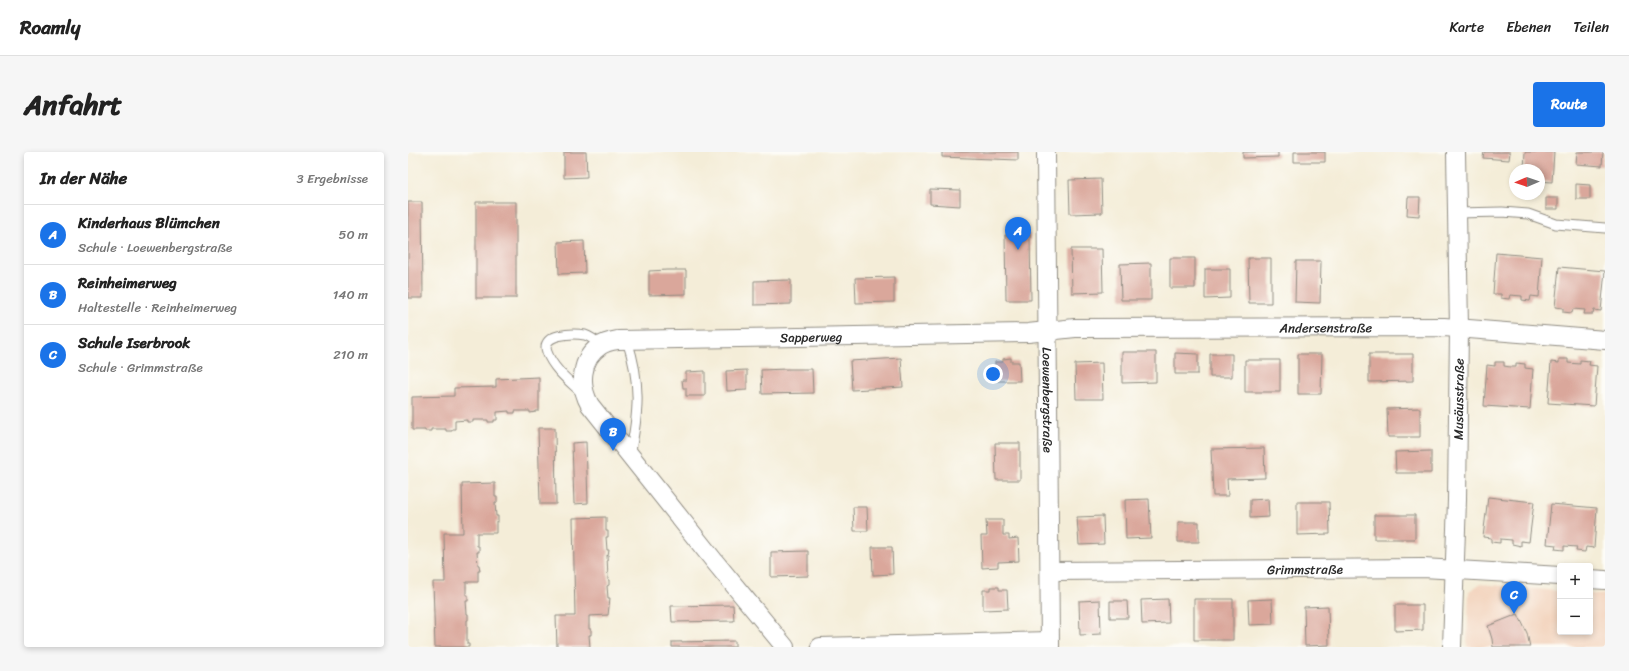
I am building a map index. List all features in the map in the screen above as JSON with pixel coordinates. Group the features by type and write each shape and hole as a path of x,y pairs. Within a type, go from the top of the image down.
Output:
{"street":[{"name":"Loewenbergstraße","path":"1046,152 1050,644"},
{"name":"Musäusstraße","path":"1452,647 1458,500 1459,328 1456,152"},
{"name":"Andersenstraße","path":"1047,331 1083,328 1459,328 1605,340"},
{"name":"Sapperweg","path":"601,345 618,340 1028,333 1047,331"},
{"path":"601,345 589,358 585,365 583,382 586,397 600,418 785,647"},
{"name":"Grimmstraße","path":"1050,571 1455,569 1557,576"},
{"path":"1593,579 1605,580"},
{"path":"820,647 1050,644"}],"lane":[{"path":"1457,213 1502,212 1528,214 1556,224 1605,228"},
{"path":"586,397 560,373 547,352 546,344 555,337 576,334 587,336 601,345"},
{"path":"627,340 634,361 637,383 635,430 630,454"}],"shaded area":[{"path":"1480,584 1557,591 1557,635 1593,635 1593,594 1605,595 1605,647 1467,647 1469,591"}],"building":[{"path":"564,152 586,152 587,177 564,178"},
{"path":"942,152 1018,152 1018,160 942,157"},
{"path":"1243,152 1278,152 1278,157 1243,158"},
{"path":"1294,152 1325,152 1325,162 1294,162"},
{"path":"1484,152 1510,152 1509,160 1483,158"},
{"path":"1525,152 1554,152 1552,182 1545,181 1545,164 1524,164"},
{"path":"1577,152 1603,152 1602,166 1576,164"},
{"path":"1101,179 1102,213 1070,214 1069,180"},
{"path":"1576,184 1590,185 1590,199 1576,199"},
{"path":"930,189 960,190 960,206 930,204"},
{"path":"1408,197 1420,197 1419,216 1407,215"},
{"path":"1546,198 1558,198 1558,209 1546,209"},
{"path":"408,202 422,202 423,298 408,298"},
{"path":"476,202 516,202 516,298 476,298"},
{"path":"1014,229 1021,229 1021,234 1030,234 1031,300 1006,300 1005,235 1014,235"},
{"path":"584,241 585,273 559,274 558,242"},
{"path":"1071,249 1102,249 1103,292 1072,293"},
{"path":"1496,253 1542,257 1539,297 1531,296 1530,301 1522,300 1522,296 1510,295 1509,299 1501,298 1501,294 1493,294"},
{"path":"1170,258 1195,258 1195,288 1170,288"},
{"path":"1248,258 1271,258 1271,303 1249,303"},
{"path":"1296,261 1321,261 1320,303 1295,302"},
{"path":"1151,263 1151,300 1121,300 1120,264"},
{"path":"1559,267 1605,271 1601,311 1594,310 1593,314 1584,314 1585,310 1573,309 1572,313 1563,312 1563,308 1555,307"},
{"path":"1205,269 1230,269 1230,298 1205,299"},
{"path":"686,270 686,294 649,295 649,271"},
{"path":"894,277 894,302 856,303 855,278"},
{"path":"791,280 791,304 754,305 754,281"},
{"path":"1122,352 1156,352 1156,382 1122,383"},
{"path":"1175,353 1198,354 1198,374 1175,374"},
{"path":"1210,354 1232,354 1232,377 1210,377"},
{"path":"1298,354 1322,354 1321,394 1298,394"},
{"path":"1369,354 1413,354 1413,381 1369,382"},
{"path":"901,358 903,387 852,390 850,361"},
{"path":"1011,358 1011,362 1019,362 1020,381 996,381 995,362 1003,362 1003,359"},
{"path":"1559,359 1568,359 1568,363 1580,364 1580,360 1590,361 1589,365 1597,366 1594,406 1548,403 1551,362 1559,363"},
{"path":"1245,360 1280,360 1280,392 1245,392"},
{"path":"1495,362 1504,362 1504,366 1510,367 1516,367 1516,363 1525,364 1525,368 1533,369 1530,409 1484,406 1487,365 1495,366"},
{"path":"1102,363 1103,399 1076,399 1075,364"},
{"path":"812,369 813,393 762,394 761,370"},
{"path":"747,370 747,390 727,391 726,371"},
{"path":"705,371 705,396 686,396 686,388 683,388 682,380 686,380 686,372"},
{"path":"539,377 539,411 530,413 530,411 515,411 515,413 509,413 509,411 497,412 497,420 494,420 494,422 488,422 488,420 473,420 473,422 467,422 467,420 455,421 455,429 452,429 452,431 446,431 446,429 431,429 431,431 412,430 412,397 454,396 454,388 496,387 496,379"},
{"path":"1420,408 1420,437 1388,437 1387,409"},
{"path":"538,428 555,428 556,504 540,504"},
{"path":"586,442 588,503 574,504 572,443"},
{"path":"995,443 1020,443 1020,480 996,480"},
{"path":"1264,448 1265,478 1227,479 1228,496 1213,496 1211,449"},
{"path":"1431,451 1431,473 1396,473 1395,452"},
{"path":"495,483 495,497 497,497 497,503 495,503 496,516 498,516 498,522 496,521 496,533 477,533 477,546 479,546 479,552 477,552 478,565 480,571 478,571 478,582 466,582 466,595 468,595 468,601 466,601 468,614 467,644 469,644 469,647 435,647 433,582 445,582 444,533 463,533 462,484"},
{"path":"1488,497 1534,502 1529,542 1521,541 1521,546 1512,544 1512,540 1500,539 1500,543 1491,542 1491,538 1483,537"},
{"path":"1149,499 1151,538 1126,539 1125,500"},
{"path":"1268,499 1269,517 1250,518 1250,500"},
{"path":"1297,502 1329,502 1330,534 1297,535"},
{"path":"1551,504 1597,508 1594,548 1586,547 1585,552 1576,551 1577,547 1564,546 1564,550 1555,549 1556,545 1547,544"},
{"path":"853,507 867,507 868,531 854,531"},
{"path":"1374,515 1415,515 1415,539 1374,539"},
{"path":"1103,516 1104,544 1079,545 1077,517"},
{"path":"606,517 606,531 608,531 608,537 606,537 607,550 609,550 608,556 607,555 609,585 607,586 608,598 610,598 608,615 589,616 589,629 591,629 591,635 589,635 590,647 557,647 556,616 575,616 573,518"},
{"path":"986,520 1003,520 1003,535 1009,535 1009,539 1018,538 1019,561 998,562 998,567 982,568 981,536 987,536"},
{"path":"1178,522 1199,522 1199,542 1178,542"},
{"path":"872,547 892,547 893,574 873,575"},
{"path":"808,551 808,576 771,577 771,552"},
{"path":"991,587 999,587 999,590 1007,590 1008,609 983,610 983,590 991,590"},
{"path":"1168,599 1169,623 1142,624 1141,600"},
{"path":"1194,599 1233,599 1233,640 1194,640"},
{"path":"1272,599 1273,624 1249,625 1248,600"},
{"path":"1100,600 1101,634 1080,635 1079,601"},
{"path":"1110,601 1127,601 1128,618 1110,618"},
{"path":"733,605 734,621 672,622 671,606"},
{"path":"1395,605 1423,605 1423,630 1395,631"},
{"path":"1328,606 1329,645 1305,646 1304,607"},
{"path":"1518,614 1527,633 1530,647 1493,647 1488,626"},
{"path":"735,641 735,647 672,647 672,642"}],"place":[{"name":"Kinderhaus Blümchen","path":"1018,250"},
{"name":"Reinheimerweg","path":"613,451"},
{"name":"Schule Iserbrook","path":"1514,614"}]}
